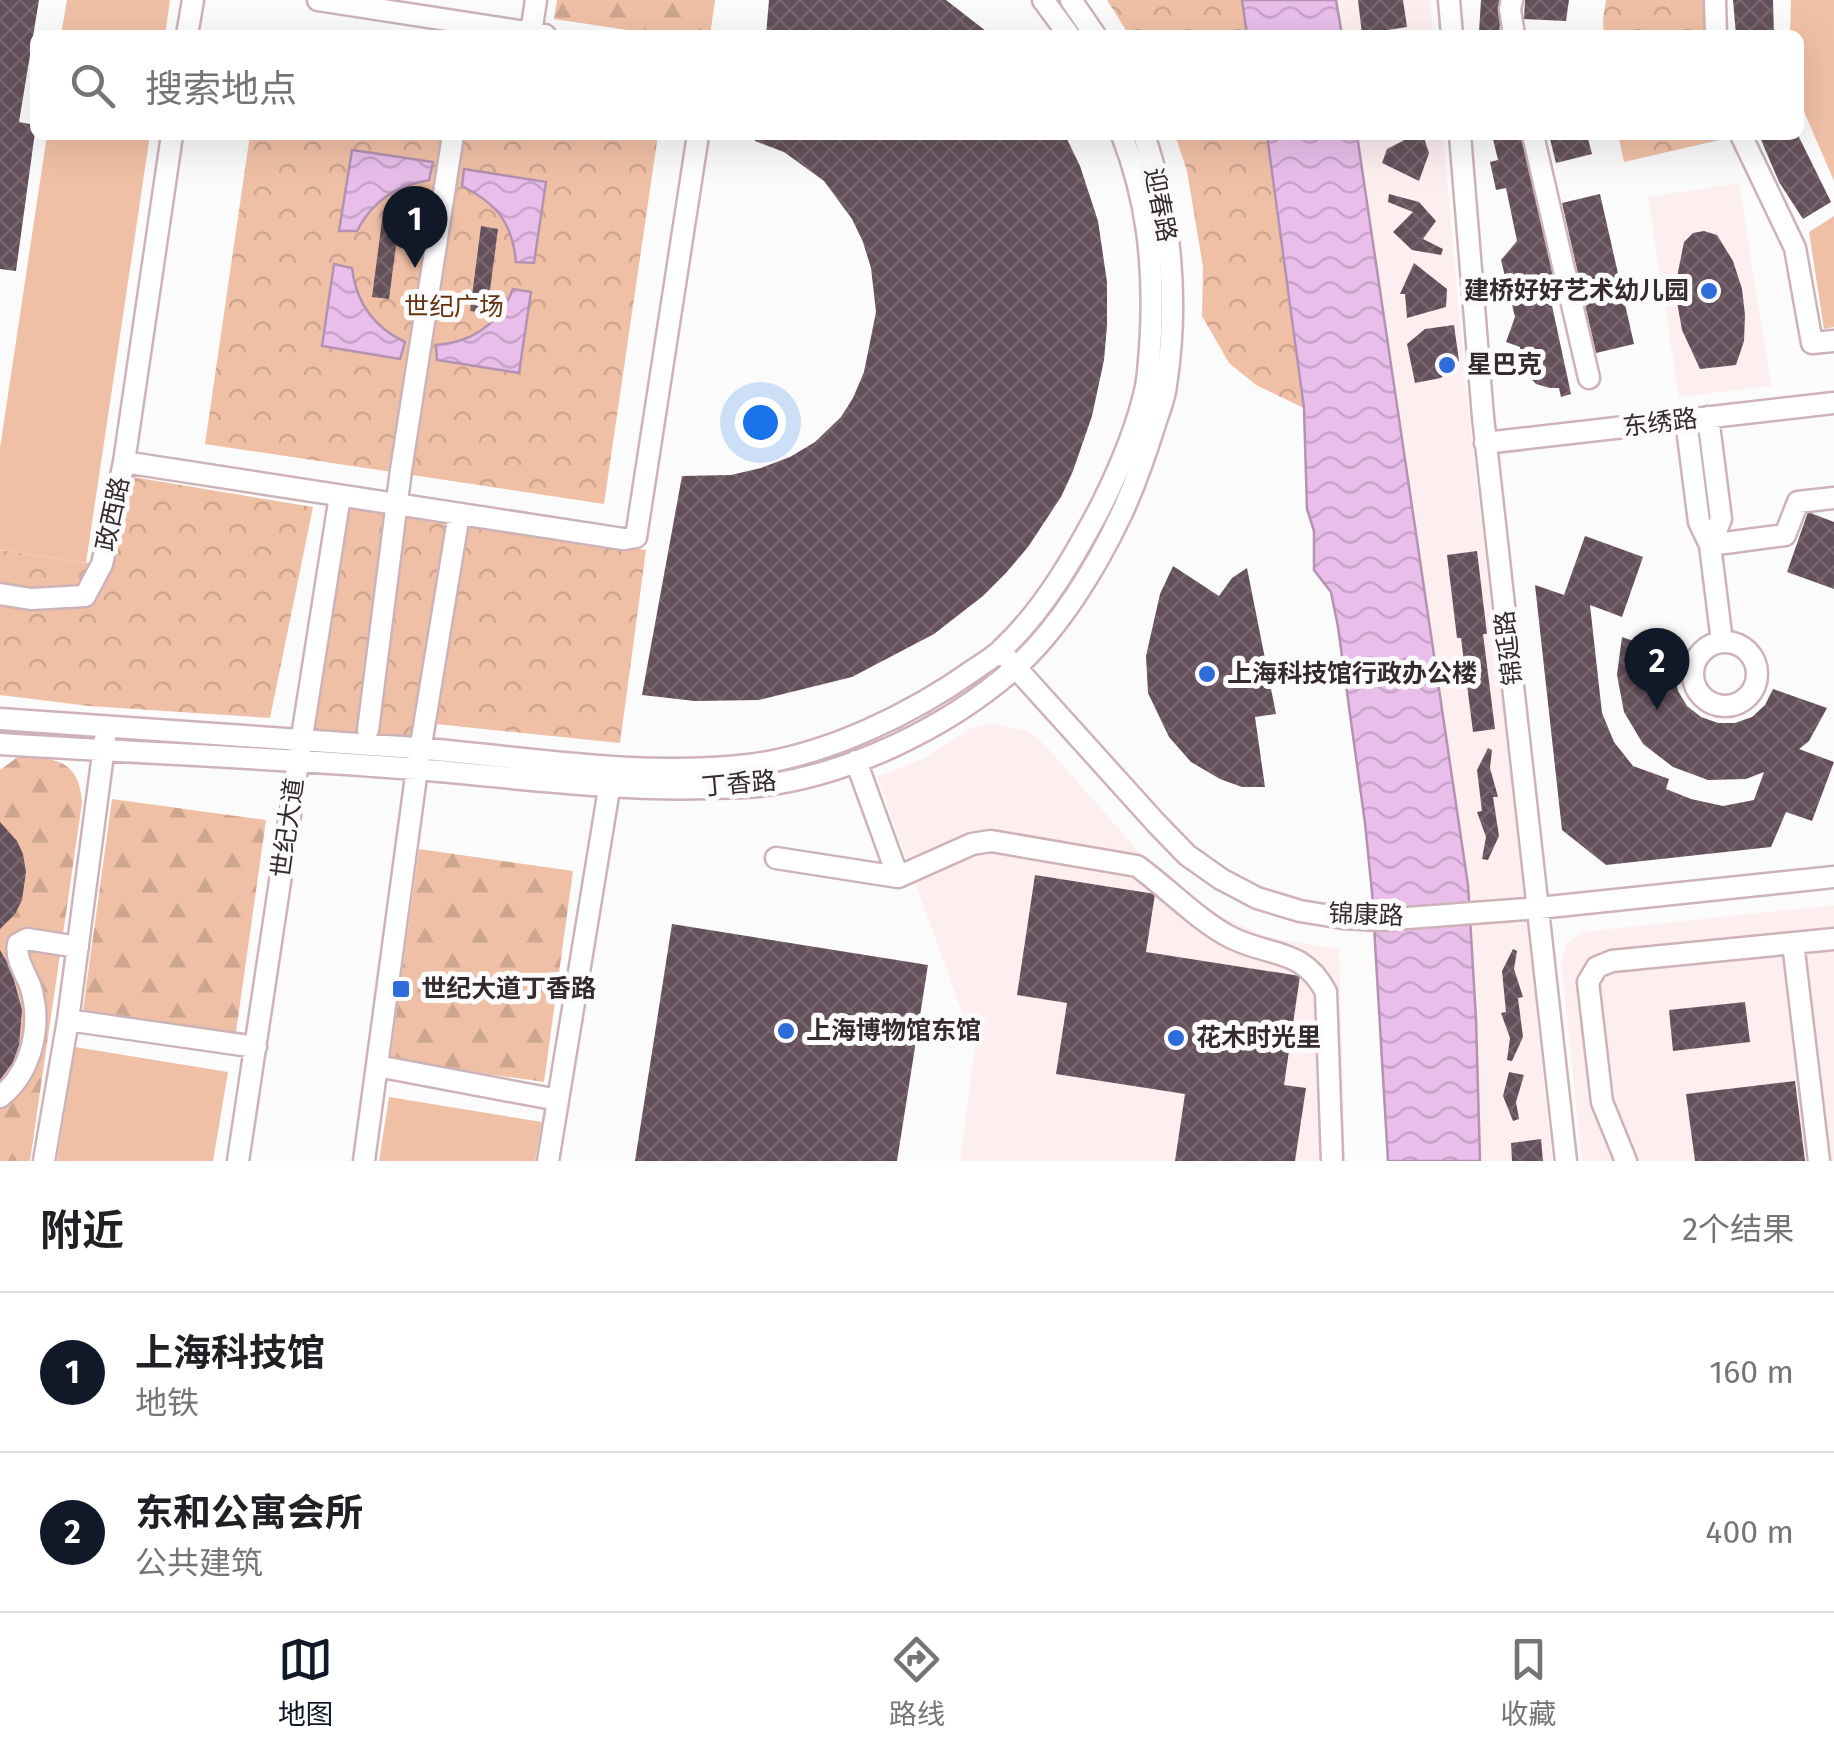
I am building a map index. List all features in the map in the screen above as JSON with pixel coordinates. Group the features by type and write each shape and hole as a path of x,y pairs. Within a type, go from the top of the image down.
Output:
{"street":[{"path":"189,30 193,0"},
{"path":"318,0 413,7 470,29 474,1"},
{"path":"536,0 538,30"},
{"path":"1043,0 1065,30"},
{"path":"1071,0 1092,30"},
{"path":"1449,0 1452,30"},
{"path":"1512,0 1513,30"},
{"path":"1714,0 1716,30"},
{"path":"171,140 124,462 623,539 636,537 697,140"},
{"path":"368,730 452,140"},
{"name":"迎春路","path":"1124,140 1142,200 1152,261"},
{"name":"迎春路","path":"1146,140 1167,224 1172,275"},
{"name":"锦延路","path":"1460,140 1486,443 1566,1161"},
{"path":"1534,140 1588,378"},
{"path":"1743,140 1795,248 1812,343 1834,341"},
{"name":"丁香路","path":"0,744 298,762 418,759 668,768 752,765 859,734 944,691 1000,651 1056,584 1113,482 1133,434 1146,385 1152,261"},
{"name":"丁香路","path":"0,719 302,740 610,788 758,786 856,761 907,740 1016,668 1073,598 1138,481 1166,387 1172,275"},
{"name":"东绣路","path":"1486,443 1834,403"},
{"path":"1708,417 1720,519 1710,545"},
{"path":"1686,420 1699,522 1710,545 1722,642"},
{"name":"政西路","path":"0,594 31,600 84,596 102,564 124,462"},
{"name":"世纪大道","path":"238,1161 340,496"},
{"path":"1710,545 1786,535 1798,502 1834,498"},
{"path":"364,1161 418,759 459,514"},
{"name":"锦康路","path":"1000,651 1187,855 1257,898 1300,911 1381,920 1540,908 1834,876"},
{"path":"44,1161 68,1020 106,726"},
{"path":"856,761 898,877"},
{"path":"548,1161 613,766"},
{"path":"776,858 898,877 972,844 990,840 1136,866 1232,938 1300,962 1316,974 1326,992 1332,1161"},
{"path":"0,1097 22,1071 32,1048 36,1022 30,985 16,954 18,944 27,939 78,947"},
{"path":"1626,1161 1602,1102 1588,982 1597,966 1612,961 1834,939"},
{"path":"1793,943 1819,1161"},
{"path":"68,1020 256,1047"},
{"path":"376,1066 558,1100"}],"shaded area":[{"path":"1336,0 1430,0 1433,30 1341,30"},
{"path":"1358,140 1443,140 1467,399 1552,1161 1480,1161 1468,885"},
{"name":"建桥好好艺术幼儿园","path":"1739,183 1771,386 1679,397 1648,197"},
{"path":"989,723 1026,731 1044,744 1147,861 1221,916 1267,937 1339,949 1345,1161 960,1161 975,1048 877,777 925,758 972,728"},
{"path":"1834,905 1834,1161 1582,1161 1561,963 1566,944 1581,932"}],"green space":[{"path":"67,0 170,0 166,30 62,30"},
{"path":"557,0 715,0 711,30 628,30 554,19"},
{"path":"1107,0 1242,0 1246,30 1126,30"},
{"path":"1606,0 1704,0 1705,30 1604,30"},
{"path":"1791,0 1834,0 1834,181 1804,111 1804,30 1790,30"},
{"path":"46,140 149,140 86,563 0,550 0,448"},
{"name":"世纪广场","path":"249,140 657,140 604,504 205,444"},
{"path":"1177,140 1268,140 1304,408 1256,385 1229,363 1202,316 1203,267 1187,171"},
{"path":"1619,140 1719,140 1624,162"},
{"path":"1834,216 1834,327 1824,329 1809,232"},
{"path":"127,476 313,507 270,718 89,706 0,695 0,550 110,564"},
{"path":"346,503 446,518 413,740 312,734"},
{"path":"466,525 646,550 620,743 436,724"},
{"path":"19,756 63,764 76,778 82,803 30,1161 0,1161 0,770"},
{"path":"112,799 266,820 236,1032 83,1010"},
{"path":"419,849 573,871 544,1082 390,1060"},
{"path":"75,1047 228,1072 213,1161 57,1161"},
{"path":"389,1097 542,1122 535,1161 379,1161"}],"water":[{"path":"1242,0 1336,0 1341,30 1246,30"},
{"path":"1268,140 1358,140 1468,885 1480,1161 1388,1161 1365,823 1331,592 1314,570 1314,531 1307,509 1304,408"},
{"path":"352,150 433,162 429,180 386,197 370,211 357,231 339,231"},
{"path":"464,169 546,182 534,263 516,262 511,236 501,216 462,186"},
{"path":"334,264 352,268 357,292 368,312 384,329 405,342 400,359 322,346"},
{"path":"513,289 531,292 519,373 437,360 436,345 462,340 483,329 500,312"}],"building":[{"path":"0,0 39,0 34,30 30,30 19,122 30,124 30,140 34,140 16,271 0,269"},
{"path":"769,0 946,0 985,30 766,30"},
{"path":"1358,0 1403,0 1407,27 1362,30"},
{"path":"1481,0 1502,0 1499,30 1479,30"},
{"path":"1525,0 1569,0 1566,21 1524,19"},
{"path":"1733,0 1773,0 1774,30 1736,30"},
{"path":"1067,140 1098,221 1107,282 1104,360 1092,416 1061,497 1006,573 934,634 852,677 759,700 695,701 642,695 682,476 731,475 790,457 815,442 841,417 864,372 876,312 871,268 863,242 852,219 824,181 784,152 755,141"},
{"path":"1404,140 1425,140 1429,153 1419,181 1382,163 1387,149"},
{"path":"1493,140 1525,140 1557,285 1548,287 1571,394 1561,397 1559,388 1536,384 1526,373 1520,347 1506,342 1515,317 1501,260 1517,241 1506,188 1496,190 1490,162 1498,160"},
{"path":"1550,140 1588,140 1592,154 1556,163"},
{"path":"1761,140 1800,140 1831,202 1803,219 1779,182"},
{"path":"1389,194 1419,202 1436,221 1423,239 1443,249 1441,255 1412,250 1393,232 1413,212 1388,202"},
{"path":"1600,194 1634,344 1596,353 1562,203"},
{"path":"383,213 400,215 389,299 372,297"},
{"path":"481,226 498,229 487,313 470,311"},
{"path":"1693,233 1717,235 1733,261 1745,315 1744,341 1736,365 1700,369 1682,330 1677,302 1684,242"},
{"path":"1414,263 1447,289 1446,307 1407,318 1405,294 1400,294"},
{"path":"1454,325 1459,361 1441,378 1415,383 1407,344 1425,329"},
{"path":"1808,512 1834,522 1834,589 1787,572"},
{"path":"1585,536 1643,557 1622,617 1590,605 1602,713 1614,742 1633,766 1669,779 1666,789 1723,806 1754,800 1764,772 1746,779 1708,780 1673,767 1643,744 1624,712 1617,675 1622,637 1677,656 1674,674 1687,706 1718,723 1752,717 1765,705 1773,689 1827,708 1809,741 1799,749 1834,762 1812,821 1786,812 1771,847 1606,865 1562,830 1535,585 1564,595"},
{"path":"1477,551 1495,729 1473,732 1447,555"},
{"name":"上海科技馆行政办公楼","path":"1173,566 1219,596 1232,578 1247,568 1276,714 1255,717 1265,787 1242,787 1191,762 1169,737 1148,693 1146,656 1160,594"},
{"path":"1488,748 1492,750 1490,768 1498,797 1493,797 1499,836 1488,860 1482,859 1486,837 1477,812 1482,811 1477,770"},
{"path":"0,822 17,841 26,872 22,900 0,929"},
{"name":"花木时光里","path":"1035,875 1155,894 1146,952 1300,976 1284,1085 1306,1088 1295,1161 1175,1161 1185,1094 1056,1074 1067,1003 1017,995"},
{"name":"上海博物馆东馆","path":"672,924 928,965 897,1161 635,1161"},
{"path":"1513,949 1517,951 1514,969 1523,997 1518,998 1523,1037 1512,1061 1507,1060 1510,1038 1501,1013 1506,1012 1502,971"},
{"path":"0,950 11,969 22,1010 19,1045 0,1080"},
{"path":"1745,1002 1750,1042 1673,1051 1669,1010"},
{"path":"1509,1072 1524,1075 1516,1102 1519,1119 1513,1121 1503,1096"},
{"path":"1795,1081 1805,1161 1695,1161 1686,1094"},
{"path":"1541,1139 1543,1161 1512,1161 1511,1143"}],"place":[{"name":"上海科技馆","path":"415,268"},
{"name":"建桥好好艺术幼儿园","path":"1709,291"},
{"name":"星巴克","path":"1447,365"},
{"name":"上海科技馆行政办公楼","path":"1207,674"},
{"name":"东和公寓会所","path":"1657,710"},
{"name":"世纪大道丁香路","path":"401,989"},
{"name":"上海博物馆东馆","path":"786,1031"},
{"name":"花木时光里","path":"1176,1038"}]}
